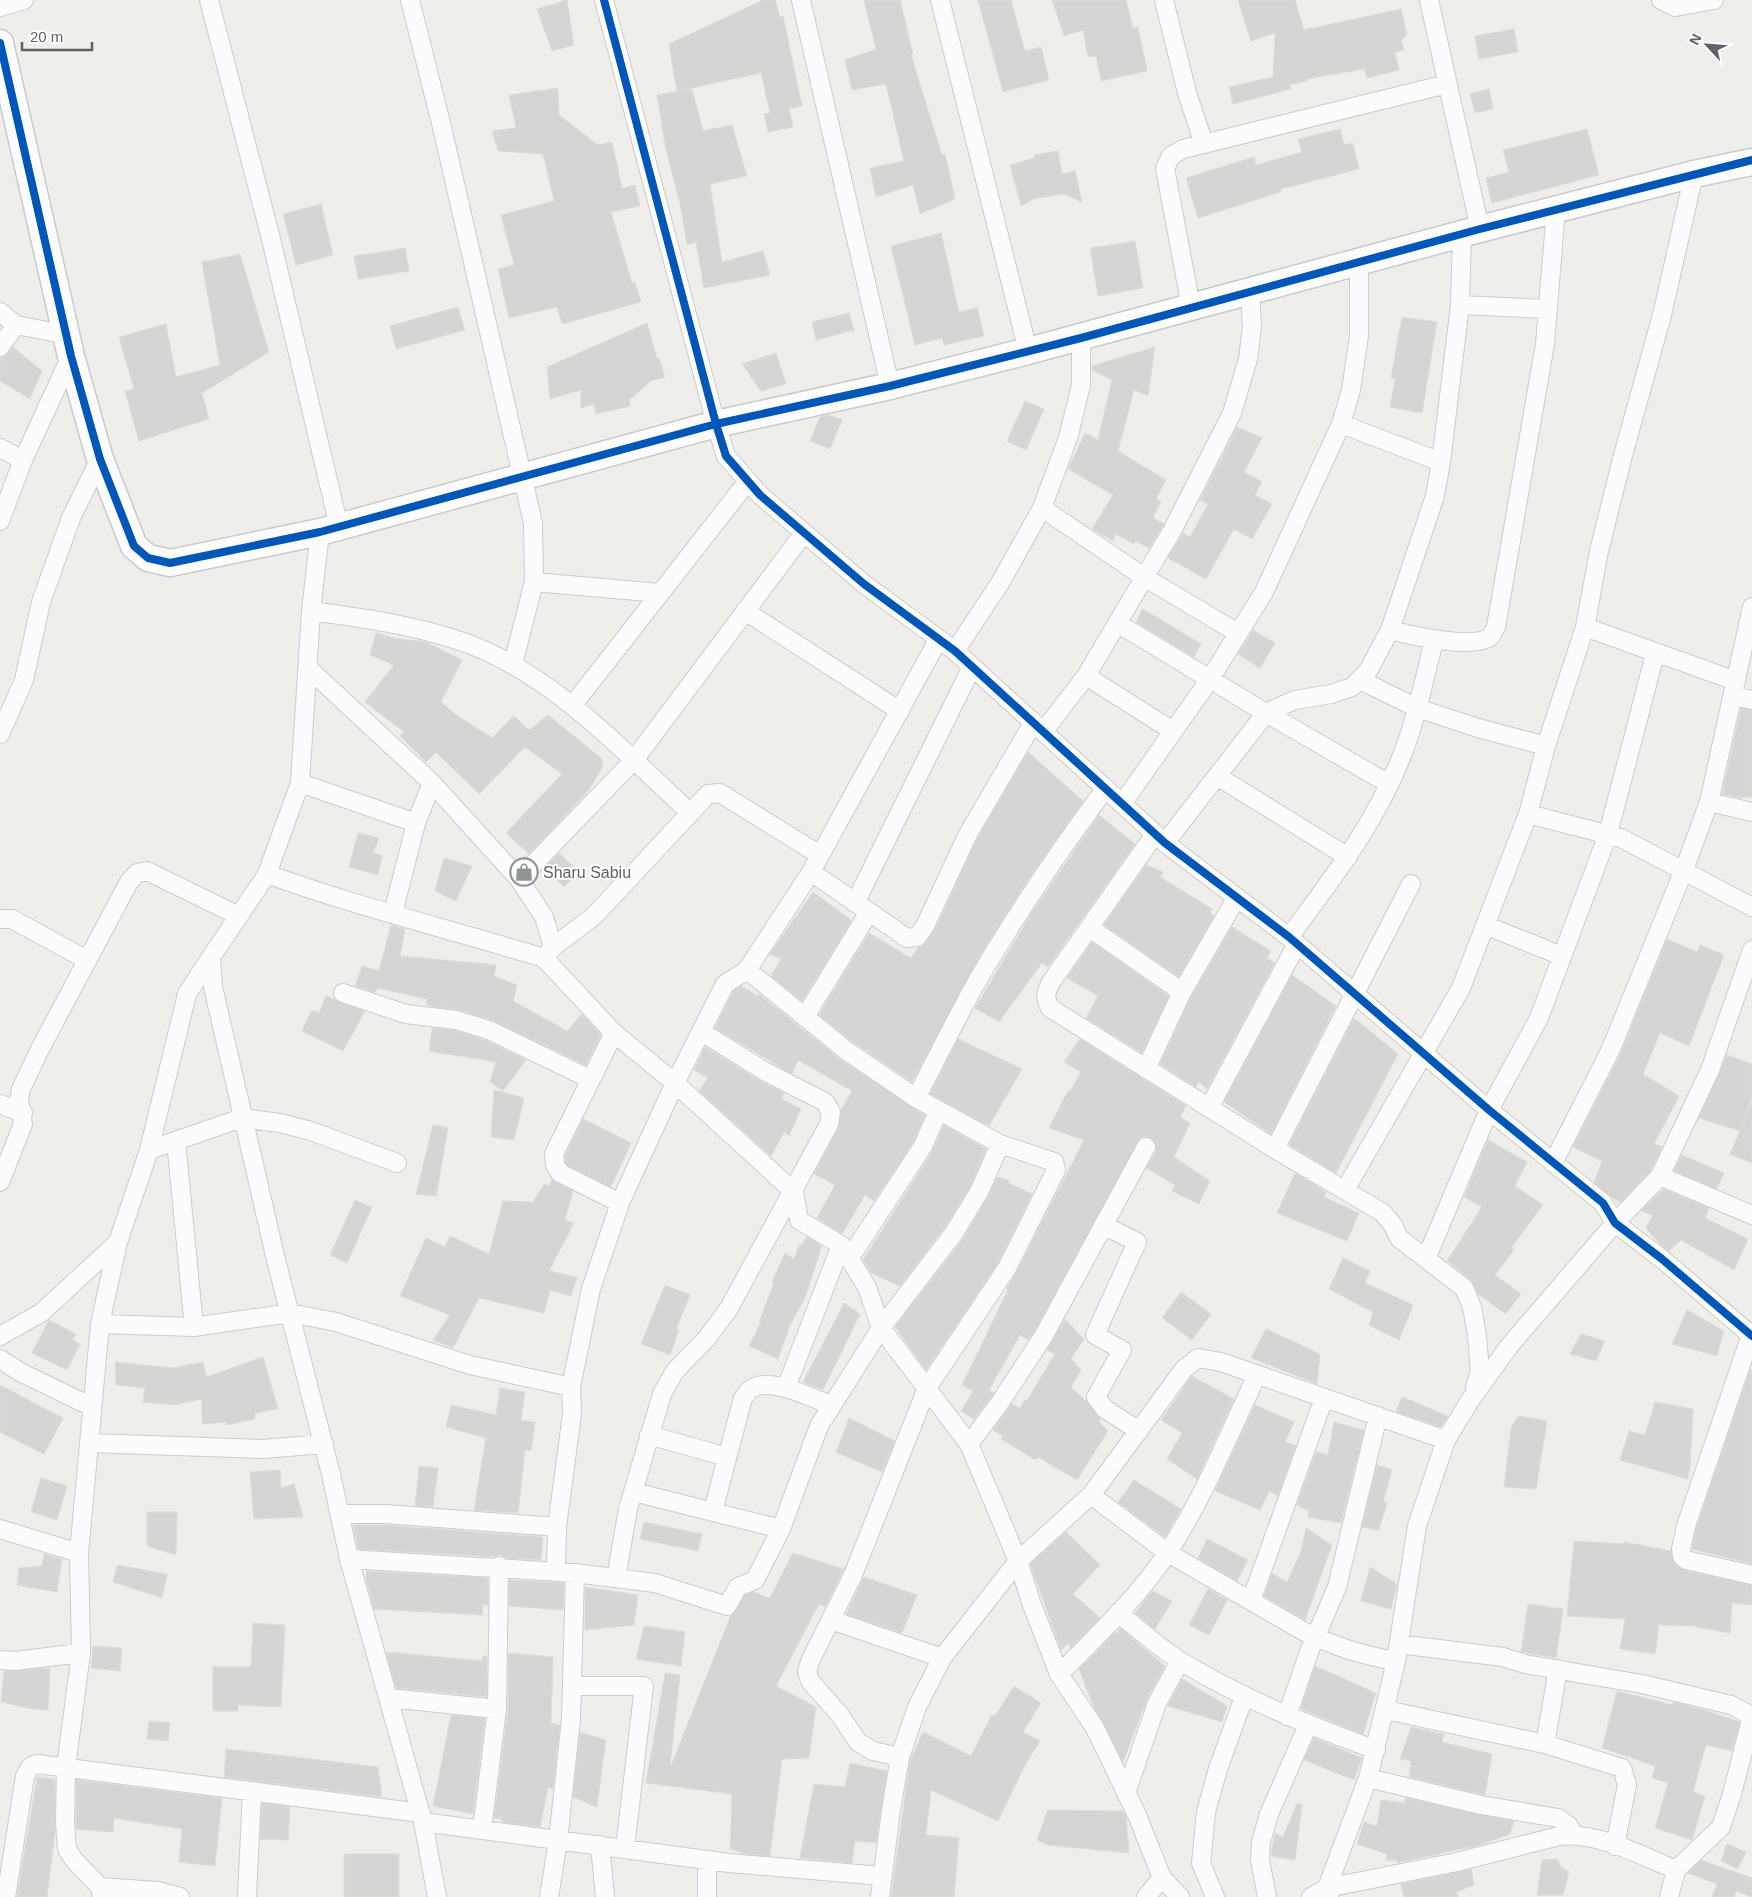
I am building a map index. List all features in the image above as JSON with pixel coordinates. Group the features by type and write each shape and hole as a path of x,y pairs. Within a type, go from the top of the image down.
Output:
{"street":[{"path":"0,7 24,0"},
{"path":"180,1897 158,1891 101,1892 67,1849 66,1767 81,1654 79,1553 100,1324 118,1242 149,1150 187,994 268,874 300,783 311,611 330,530 270,234 209,0"},
{"path":"410,0 524,476 533,522 534,582 513,664"},
{"path":"604,0 726,456 760,495 864,584 955,651 1160,839 1293,941 1354,992 1489,1110 1603,1203 1615,1224 1662,1259 1751,1335 1686,1526 1680,1549 1682,1556 1686,1560 1752,1575"},
{"path":"801,0 890,386"},
{"path":"940,0 1028,351"},
{"path":"1164,0 1187,93 1204,144"},
{"path":"1429,0 1447,84 1471,231 1460,304 1442,462 1435,496 1390,630 1368,671 1352,687 1331,694 1295,700 1266,713 1217,776 1160,839 1090,928 1051,982 1046,991 1045,1000 1050,1008 1146,1069 1274,1149 1383,1213 1394,1225 1399,1238 1464,1288 1472,1307 1480,1371 1469,1402"},
{"path":"1661,0 1675,7 1714,0"},
{"path":"0,43 70,345 100,460 134,546 148,558 170,563 330,530 716,424 890,386 1081,338 1471,231 1752,161"},
{"path":"1191,307 1165,168 1171,156 1183,149 1447,84"},
{"path":"1345,1190 1461,988 1487,926 1528,814 1546,746 1585,627 1599,550 1662,315 1694,174"},
{"path":"1390,630 1434,641 1484,640 1491,636 1496,627 1545,344 1556,209"},
{"path":"1122,804 1210,679 1264,592 1341,424 1351,390 1359,336 1359,262"},
{"path":"810,872 906,938 916,937 925,926 968,834 1038,728 1086,676 1173,529 1232,413 1248,358 1252,327 1250,292"},
{"path":"1460,304 1548,309"},
{"path":"0,312 16,325 70,345"},
{"path":"0,347 16,325"},
{"path":"955,651 1000,583 1042,508 1068,438 1081,385 1081,338"},
{"path":"0,521 70,345"},
{"path":"1341,424 1442,462"},
{"path":"0,448 23,460"},
{"path":"0,734 24,680 41,602 71,518 100,460"},
{"path":"572,706 748,481"},
{"path":"1042,508 1144,577 1238,633"},
{"path":"520,879 634,760 804,533"},
{"path":"534,582 660,593"},
{"path":"1553,1163 1610,1051 1684,870 1709,802 1752,607"},
{"path":"311,611 394,623 464,642 513,664 572,706 690,812"},
{"path":"745,611 900,710"},
{"path":"1117,623 1266,713 1389,784"},
{"path":"1585,627 1655,654 1734,689 1752,700"},
{"path":"556,1571 557,1527 572,1414 571,1387 591,1289 620,1203 675,1083 725,984 747,970 810,872 938,640"},
{"path":"1209,1108 1293,941 1377,810 1402,757 1434,641"},
{"path":"1426,1259 1489,1110 1539,1018 1608,834 1655,654"},
{"path":"805,1017 862,908 972,667"},
{"path":"308,668 432,784 520,879 544,917 549,953 614,1033 675,1083 794,1192 799,1220 845,1252 867,1287 881,1328 969,1444 1018,1561 1032,1605 1060,1674 1095,1728 1126,1793 1162,1878 1180,1897"},
{"path":"1086,676 1173,731"},
{"path":"1360,680 1417,708 1478,728 1546,746"},
{"path":"1217,776 1348,857"},
{"path":"300,783 416,823"},
{"path":"393,913 416,823 432,784"},
{"path":"916,1098 976,984 1011,926 1058,852 1105,789"},
{"path":"549,953 594,916 708,794 720,793 820,854"},
{"path":"1709,802 1752,812"},
{"path":"1528,814 1608,834 1684,870 1752,908"},
{"path":"0,1182 23,1124 23,1113 19,1100 22,1088 87,960 129,882 137,873 148,871 239,916"},
{"path":"268,874 330,897 549,953"},
{"path":"1274,1149 1411,884"},
{"path":"1146,1069 1182,992 1237,897"},
{"path":"0,919 12,919 87,960"},
{"path":"1487,926 1562,956"},
{"path":"1090,928 1182,992"},
{"path":"1328,1893 1376,1750 1397,1652 1417,1526 1446,1440 1469,1402 1510,1345 1615,1224 1660,1176 1710,1070 1752,950"},
{"path":"211,957 213,987 242,1118 324,1444 349,1559 422,1818 437,1897"},
{"path":"747,970 847,1051 916,1098 938,1112 1000,1144 1054,1162 1056,1170 1007,1268 927,1388 853,1575 811,1659 808,1671 810,1681 840,1715 858,1742 873,1751 900,1757"},
{"path":"343,992 406,1014 456,1020 489,1030 590,1079"},
{"path":"616,1578 628,1508 662,1394 674,1371 706,1338 728,1310 794,1192 829,1124 831,1112 825,1102 764,1070 702,1032"},
{"path":"614,1033 554,1154 555,1165 560,1173 620,1203"},
{"path":"0,1104 23,1113"},
{"path":"786,1388 845,1252 923,1146 938,1112"},
{"path":"149,1150 242,1118 280,1123 311,1131 398,1164"},
{"path":"176,1141 194,1328"},
{"path":"349,1559 499,1566 616,1578 655,1583 727,1606 738,1587 755,1580 781,1529 819,1426 831,1405 881,1328 954,1233 980,1190 1000,1144"},
{"path":"969,1444 1001,1401 1043,1337 1146,1147"},
{"path":"1660,1176 1751,1212"},
{"path":"1103,1225 1137,1242 1095,1335 1122,1350 1096,1397 1105,1409 1139,1431"},
{"path":"0,1336 41,1313 118,1242"},
{"path":"100,1324 194,1328 290,1313 336,1322 470,1365 571,1387"},
{"path":"880,1897 881,1876 900,1757 917,1708 942,1658 1018,1561 1091,1495 1184,1370 1198,1358 1221,1362 1446,1440"},
{"path":"0,1359 20,1372 92,1407"},
{"path":"1060,1674 1118,1613 1168,1553 1202,1492 1257,1374"},
{"path":"713,1511 743,1398 751,1389 765,1385 786,1388 831,1405"},
{"path":"1251,1601 1324,1398"},
{"path":"1287,1716 1337,1587 1378,1416"},
{"path":"649,1435 727,1457"},
{"path":"89,1443 262,1449 324,1444"},
{"path":"634,1492 781,1529"},
{"path":"1091,1495 1168,1553 1316,1638 1380,1658 1397,1652 1502,1657 1525,1664 1651,1686 1731,1705 1752,1716 1732,1794 1721,1827 1676,1870 1669,1897"},
{"path":"340,1514 385,1514 557,1527"},
{"path":"0,1529 79,1553"},
{"path":"482,1830 497,1709 499,1566"},
{"path":"549,1897 558,1841 571,1718 575,1573"},
{"path":"1118,1613 1180,1661 1244,1697 1308,1725 1376,1750"},
{"path":"830,1620 942,1658"},
{"path":"0,1660 15,1661 81,1654"},
{"path":"1126,1793 1157,1703 1180,1661"},
{"path":"1545,1744 1558,1669"},
{"path":"572,1686 644,1686 625,1848"},
{"path":"1214,1897 1201,1863 1206,1812 1218,1769 1244,1697"},
{"path":"388,1698 497,1709"},
{"path":"1386,1710 1545,1744 1622,1768 1627,1785 1615,1846"},
{"path":"1267,1897 1260,1860 1261,1842 1269,1814 1308,1725"},
{"path":"6,1897 24,1776 30,1767 37,1764 252,1791 558,1841 625,1848 707,1860 881,1876"},
{"path":"1368,1778 1481,1804 1558,1818 1569,1826 1573,1834"},
{"path":"248,1897 252,1791"},
{"path":"1311,1897 1573,1834 1615,1846 1676,1870"},
{"path":"600,1845 605,1897"},
{"path":"707,1860 707,1897"},
{"path":"1146,1897 1162,1878"}],"building":[{"path":"567,0 574,45 552,51 537,9"},
{"path":"763,0 775,0 780,17 783,16 802,106 789,108 793,127 768,132 764,114 770,113 761,73 677,91 669,44"},
{"path":"864,0 900,0 913,54 911,55 942,155 945,154 955,199 920,214 913,185 876,197 870,168 904,161 886,84 852,90 845,60 876,49"},
{"path":"978,0 1011,0 1025,51 1041,47 1049,80 1003,92"},
{"path":"1052,0 1126,0 1133,28 1138,27 1147,71 1101,81 1096,56 1088,57 1083,30 1064,36"},
{"path":"1238,0 1295,0 1304,30 1401,9 1407,35 1401,40 1404,50 1395,52 1399,70 1367,78 1364,69 1307,79 1307,81 1290,85 1291,89 1233,104 1229,87 1273,77 1275,33 1251,41"},
{"path":"1514,29 1518,52 1479,59 1475,36"},
{"path":"558,88 559,115 598,145 612,142 622,188 635,185 640,206 611,212 632,283 635,282 641,302 562,324 557,307 509,318 498,269 514,265 501,215 554,201 543,154 498,151 492,131 516,128 509,95"},
{"path":"692,89 703,131 732,125 747,176 710,184 722,262 763,251 770,275 704,288 696,242 687,244 680,204 665,145 657,95"},
{"path":"1489,89 1493,109 1475,113 1470,94"},
{"path":"1340,129 1344,145 1353,143 1359,169 1281,189 1281,192 1198,218 1186,178 1254,157 1256,165 1302,152 1298,139"},
{"path":"1587,129 1599,175 1492,203 1486,178 1509,172 1503,150"},
{"path":"1058,151 1062,174 1075,171 1082,202 1064,194 1033,199 1021,206 1010,165 1035,158 1034,155"},
{"path":"321,204 333,255 296,265 283,214"},
{"path":"941,233 959,312 977,308 984,336 944,345 942,338 915,345 891,246"},
{"path":"1135,241 1143,288 1098,296 1090,248"},
{"path":"405,248 409,271 358,279 354,256"},
{"path":"240,254 269,352 202,393 209,419 139,441 125,391 134,389 119,337 166,324 176,377 220,365 202,262"},
{"path":"458,307 465,330 396,349 390,326"},
{"path":"849,313 854,330 816,340 812,322"},
{"path":"1402,317 1437,322 1422,413 1390,407 1395,379 1391,378"},
{"path":"647,323 657,359 659,358 665,377 651,381 629,400 630,406 596,414 594,404 581,408 581,390 550,399 547,367"},
{"path":"13,347 42,371 30,399 0,381 0,357 5,356"},
{"path":"1155,347 1148,396 1134,390 1118,451 1166,480 1156,499 1161,502 1153,518 1164,524 1149,548 1136,541 1134,544 1116,534 1113,541 1092,529 1113,495 1068,469 1085,433 1098,440 1112,380 1092,370 1092,366"},
{"path":"776,353 786,384 761,391 742,364"},
{"path":"1025,401 1044,409 1026,450 1007,441"},
{"path":"829,415 842,420 830,449 810,441 820,417"},
{"path":"1237,427 1262,438 1244,472 1262,482 1255,495 1272,504 1252,539 1234,529 1206,579 1168,558 1183,533 1190,537 1208,504 1200,500"},
{"path":"1143,609 1201,644 1194,657 1136,622"},
{"path":"1253,630 1275,643 1260,668 1238,654"},
{"path":"376,633 394,638 426,642 462,660 441,702 455,714 492,738 514,716 529,730 548,715 601,758 603,766 589,790 529,854 506,833 562,774 525,747 479,794 436,752 426,762 400,736 404,732 365,702 394,665 370,655"},
{"path":"1741,708 1752,710 1752,797 1739,798 1722,794"},
{"path":"1028,752 1083,801 1029,878 982,952 912,1082 853,1042 819,1015 869,933 911,958 918,948 926,943 935,930 977,839"},
{"path":"1099,815 1135,844 1048,967 1042,963 999,1022 975,1008 1031,914"},
{"path":"358,833 379,838 373,853 382,855 378,875 349,867"},
{"path":"559,853 579,872 564,887 544,868"},
{"path":"444,858 472,866 456,901 435,891"},
{"path":"1146,865 1163,872 1160,877 1212,909 1210,913 1214,916 1179,977 1104,925"},
{"path":"813,892 850,919 851,922 802,1001 771,976 781,959 770,954"},
{"path":"391,925 405,929 400,956 496,965 494,976 517,985 513,1001 567,1031 582,1014 601,1035 586,1065 492,1020 459,1010 426,1005 427,999 378,988 375,992 355,986 362,966 379,971"},
{"path":"1232,927 1271,951 1267,958 1275,963 1207,1089 1199,1082 1196,1087 1160,1064 1191,997"},
{"path":"1667,939 1697,952 1700,945 1724,955 1689,1046 1660,1033 1643,1074 1679,1096 1654,1144 1662,1147 1651,1170 1621,1202 1612,1198 1594,1182 1602,1161 1573,1147 1620,1055"},
{"path":"1092,942 1169,996 1142,1053 1086,1018 1098,996 1067,978"},
{"path":"1292,975 1336,1006 1271,1134 1224,1102"},
{"path":"741,986 758,996 759,994 841,1060 925,1115 914,1141 874,1201 865,1195 842,1234 817,1218 835,1185 814,1174 838,1129 841,1110 852,1091 798,1060 792,1074 715,1028 733,991"},
{"path":"326,996 365,1011 343,1051 302,1031 312,1010 319,1013"},
{"path":"1354,1018 1398,1054 1336,1173 1289,1145"},
{"path":"432,1028 454,1030 485,1040 526,1060 503,1091 490,1082 496,1062 429,1051"},
{"path":"958,1039 1022,1069 989,1126 930,1094"},
{"path":"1080,1039 1186,1106 1180,1117 1190,1123 1174,1157 1210,1181 1199,1204 1172,1191 1175,1185 1146,1168 1156,1152 1155,1141 1146,1136 1140,1138 1034,1332 1028,1340 1020,1335 989,1390 994,1393 974,1419 961,1411 973,1391 962,1385 1008,1290 1006,1289 1084,1140 1049,1128 1068,1091 1070,1092 1081,1072 1064,1062"},
{"path":"705,1047 758,1080 784,1093 782,1099 801,1109 789,1136 784,1132 771,1156 699,1091 708,1078 694,1070"},
{"path":"1727,1055 1752,1064 1752,1098 1740,1131 1699,1118"},
{"path":"494,1090 524,1098 514,1140 491,1137"},
{"path":"1752,1102 1752,1163 1730,1154"},
{"path":"583,1119 631,1143 611,1187 567,1165 565,1162 565,1156"},
{"path":"433,1125 448,1128 436,1196 416,1194"},
{"path":"944,1125 986,1149 971,1185 945,1227 900,1286 871,1273 863,1260 932,1152"},
{"path":"1488,1140 1527,1162 1515,1186 1543,1205 1511,1248 1514,1250 1495,1275 1521,1294 1506,1314 1478,1294 1471,1280 1447,1261 1482,1207 1464,1197"},
{"path":"1682,1155 1724,1173 1717,1189 1674,1171"},
{"path":"1295,1173 1326,1192 1324,1197 1359,1213 1347,1241 1277,1213"},
{"path":"997,1177 1009,1180 1008,1183 1032,1194 998,1263 926,1370 895,1327 963,1239 989,1195"},
{"path":"552,1179 573,1191 565,1220 574,1223 549,1271 577,1277 571,1296 550,1290 544,1313 479,1298 453,1348 433,1340 450,1315 400,1296 426,1238 445,1247 450,1236 489,1254 503,1201 533,1202 544,1184 549,1186"},
{"path":"1663,1189 1709,1208 1705,1218 1748,1239 1734,1270 1681,1240 1669,1251 1659,1243 1646,1228 1653,1215 1641,1211"},
{"path":"355,1200 372,1207 347,1263 330,1255"},
{"path":"807,1237 822,1246 805,1298 790,1325 778,1359 749,1346 761,1322 759,1322 774,1283 772,1282 785,1253 794,1259 800,1244 802,1245"},
{"path":"1343,1258 1370,1271 1365,1283 1413,1305 1399,1340 1369,1325 1373,1312 1329,1289"},
{"path":"665,1285 690,1295 676,1329 679,1330 670,1355 641,1344"},
{"path":"1181,1292 1211,1314 1192,1340 1162,1318"},
{"path":"844,1303 860,1314 823,1390 803,1382"},
{"path":"1687,1310 1724,1331 1717,1356 1672,1344"},
{"path":"1065,1319 1084,1339 1071,1359 1081,1370 1071,1387 1087,1402 1101,1419 1099,1422 1108,1431 1077,1480 1038,1457 1035,1460 1001,1439 1003,1436 993,1430 1012,1404 1020,1408 1025,1400 1026,1402 1055,1354 1047,1350"},
{"path":"49,1320 76,1334 73,1340 80,1344 67,1370 32,1353"},
{"path":"1266,1329 1320,1354 1317,1384 1251,1358"},
{"path":"1581,1334 1605,1341 1596,1361 1570,1354"},
{"path":"263,1357 278,1409 255,1413 255,1419 226,1425 226,1422 202,1424 202,1399 174,1405 143,1402 145,1388 116,1385 115,1362 173,1368 203,1362 206,1377"},
{"path":"1750,1370 1752,1370 1752,1564 1692,1549 1696,1529"},
{"path":"1192,1376 1234,1399 1197,1479 1167,1459 1182,1433 1161,1420"},
{"path":"0,1385 63,1418 44,1454 0,1432"},
{"path":"500,1388 525,1392 521,1420 535,1422 531,1451 525,1450 518,1513 474,1510 486,1438 446,1427 451,1405 496,1415"},
{"path":"1402,1397 1448,1416 1441,1427 1396,1412"},
{"path":"1655,1402 1693,1409 1690,1468 1687,1479 1620,1460 1629,1431 1645,1435"},
{"path":"1255,1405 1294,1422 1285,1442 1296,1445 1278,1496 1269,1491 1260,1510 1215,1491"},
{"path":"1518,1416 1547,1421 1536,1489 1504,1487 1511,1428"},
{"path":"849,1418 895,1441 882,1472 836,1452"},
{"path":"1334,1422 1364,1430 1341,1523 1308,1517 1309,1511 1297,1505 1316,1452 1328,1455"},
{"path":"1377,1465 1392,1470 1383,1502 1387,1503 1379,1530 1362,1527"},
{"path":"419,1466 438,1468 433,1507 415,1506"},
{"path":"280,1470 281,1488 294,1484 303,1517 254,1519 250,1472"},
{"path":"41,1478 67,1486 57,1520 31,1512"},
{"path":"1134,1480 1181,1509 1165,1537 1118,1502"},
{"path":"147,1512 177,1512 176,1555 147,1546"},
{"path":"644,1522 702,1534 698,1551 640,1539"},
{"path":"353,1525 385,1525 543,1537 541,1560 506,1558 500,1555 493,1557 358,1549"},
{"path":"1306,1528 1332,1545 1305,1620 1264,1596 1272,1573 1287,1582 1301,1551"},
{"path":"1066,1532 1100,1565 1073,1594 1100,1618 1070,1648 1069,1643 1061,1650 1030,1564"},
{"path":"1207,1539 1248,1560 1237,1581 1198,1558"},
{"path":"1574,1541 1624,1544 1624,1542 1671,1551 1674,1563 1683,1570 1752,1585 1752,1605 1732,1603 1730,1633 1692,1626 1659,1625 1655,1654 1620,1649 1625,1619 1567,1616"},
{"path":"793,1553 844,1569 825,1607 819,1604 776,1686 816,1707 809,1758 782,1759 770,1856 746,1854 730,1849 732,1794 646,1783 665,1673 680,1675 671,1766 731,1615 745,1595 753,1592 770,1598"},
{"path":"44,1554 62,1559 57,1592 17,1585 19,1568 42,1566"},
{"path":"117,1565 167,1574 162,1598 113,1582"},
{"path":"1370,1567 1397,1584 1391,1609 1361,1601"},
{"path":"366,1571 488,1578 488,1605 482,1604 483,1615 374,1609 366,1579"},
{"path":"864,1577 917,1595 902,1633 846,1614"},
{"path":"509,1580 564,1583 563,1610 509,1606"},
{"path":"585,1587 638,1595 634,1625 585,1630"},
{"path":"1208,1589 1227,1600 1209,1635 1189,1625"},
{"path":"1152,1591 1172,1601 1155,1629 1135,1613"},
{"path":"1528,1604 1563,1609 1556,1658 1521,1652"},
{"path":"253,1623 285,1625 281,1707 238,1705 238,1711 213,1711 213,1667 251,1667"},
{"path":"644,1626 685,1632 681,1666 636,1659"},
{"path":"1120,1628 1165,1666 1147,1699 1123,1762 1094,1708 1079,1669 1115,1632 1117,1634"},
{"path":"93,1646 122,1648 120,1671 91,1668"},
{"path":"386,1652 482,1661 483,1656 487,1656 487,1697 396,1688"},
{"path":"508,1653 553,1657 551,1723 560,1725 553,1789 548,1787 540,1827 502,1822 502,1819 494,1818 508,1710"},
{"path":"1315,1666 1376,1693 1363,1734 1301,1709"},
{"path":"50,1668 48,1710 32,1709 1,1702 4,1671"},
{"path":"1182,1679 1227,1706 1222,1722 1168,1706"},
{"path":"1014,1686 1041,1703 1023,1732 1040,1741 1025,1765 998,1821 931,1790 926,1835 959,1838 954,1897 891,1897 910,1760 923,1732 971,1756 992,1715 995,1716"},
{"path":"1617,1691 1672,1705 1673,1702 1740,1722 1732,1751 1706,1745 1693,1792 1705,1796 1692,1840 1655,1828 1668,1783 1652,1778 1655,1766 1602,1748"},
{"path":"451,1715 485,1718 473,1814 433,1806"},
{"path":"149,1721 170,1723 168,1741 147,1739"},
{"path":"1411,1727 1444,1734 1442,1742 1492,1754 1485,1795 1409,1777 1411,1761 1400,1759"},
{"path":"580,1732 606,1740 597,1807 573,1797"},
{"path":"1314,1738 1362,1758 1354,1780 1304,1760"},
{"path":"226,1749 378,1767 382,1797 224,1777"},
{"path":"850,1763 887,1771 876,1843 855,1841 852,1863 800,1858 814,1784 845,1787"},
{"path":"37,1777 55,1779 55,1834 47,1897 17,1897"},
{"path":"76,1780 222,1798 215,1866 179,1862 182,1829 114,1818 113,1832 76,1829"},
{"path":"1405,1798 1514,1821 1510,1834 1480,1845 1397,1863 1397,1860 1386,1861 1387,1854 1357,1844 1364,1822 1377,1826 1381,1800 1405,1803"},
{"path":"262,1803 290,1807 288,1840 260,1839"},
{"path":"1297,1803 1302,1805 1295,1860 1271,1856 1275,1833 1283,1837"},
{"path":"1048,1810 1123,1811 1126,1816 1129,1853 1048,1845 1037,1840"},
{"path":"1727,1844 1746,1852 1738,1869 1721,1861"},
{"path":"344,1854 399,1854 399,1897 344,1897"},
{"path":"1557,1859 1561,1867 1569,1872 1563,1895 1537,1895 1542,1860"},
{"path":"1701,1860 1752,1878 1752,1897 1736,1891 1734,1897 1712,1897 1717,1884 1688,1873"},
{"path":"1471,1869 1474,1885 1456,1892 1458,1897 1404,1897 1401,1884"}],"cycle path":[{"path":"604,0 726,456 760,495 864,584 955,651 1165,843 1289,937 1489,1110 1603,1203 1615,1223 1662,1259 1752,1336"},
{"path":"0,43 71,356 100,459 134,546 148,558 170,563 320,532 716,424 890,386 1081,338 1480,229 1752,160"}],"place":[{"name":"Sharu Sabiu","path":"524,872"}]}
